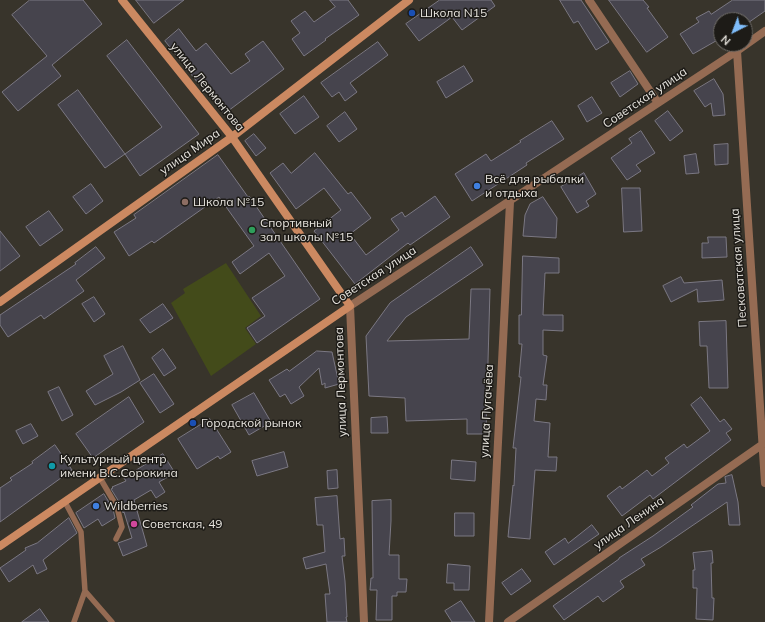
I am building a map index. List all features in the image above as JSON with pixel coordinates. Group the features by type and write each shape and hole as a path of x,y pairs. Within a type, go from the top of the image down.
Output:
{"main road":[{"name":"улица Лермонтова","path":"122,0 232,137 350,306"},
{"name":"улица Мира","path":"0,302 232,137 410,0"},
{"name":"Советская улица","path":"0,546 350,306"}],"street":[{"path":"589,0 658,103"},
{"name":"Советская улица","path":"753,39 765,31"},
{"name":"Советская улица","path":"350,306 510,202 734,52"},
{"name":"Песковатская улица","path":"736,52 765,483"},
{"name":"улица Пугачёва","path":"489,622 510,202"},
{"name":"улица Лермонтова","path":"350,306 364,622"},
{"name":"улица Ленина","path":"508,622 763,444"}],"lane":[{"path":"100,478 119,513 122,527 116,539"},
{"path":"65,502 81,532 85,591 74,622"},
{"path":"85,591 112,622"}],"green space":[{"path":"226,263 261,316 245,328 256,344 211,376 171,303 185,293 183,289"}],"building":[{"path":"30,0 83,0 102,24 52,65 61,76 18,111 2,92 47,56 12,15"},
{"path":"136,0 184,0 154,23"},
{"path":"330,0 348,0 359,15 304,56 292,39 300,33 291,21 305,11 314,22 335,7"},
{"path":"440,0 491,0 495,6 462,30 452,17 419,41 406,24"},
{"path":"560,0 581,0 609,42 596,50 578,21 574,23"},
{"path":"609,0 643,0 668,37 647,52"},
{"path":"733,0 765,0 765,11 753,19 753,12 714,12"},
{"path":"709,11 711,14 713,13 713,43 693,54 680,34 699,22 696,18"},
{"path":"179,29 196,51 206,43 231,74 250,61 245,54 263,41 284,69 224,114 165,41"},
{"path":"127,40 199,134 140,176 125,154 162,127 107,56"},
{"path":"378,42 388,55 350,83 357,92 345,101 339,92 332,97 321,83"},
{"path":"464,66 473,81 446,98 437,82"},
{"path":"630,71 638,84 620,97 611,83"},
{"path":"714,79 723,94 725,115 713,116 711,103 705,107 694,91"},
{"path":"78,90 125,154 105,168 58,105"},
{"path":"304,96 319,117 295,134 280,114"},
{"path":"592,97 602,113 587,122 578,106"},
{"path":"668,111 683,131 670,141 655,121"},
{"path":"345,112 357,129 339,142 327,126"},
{"path":"552,121 564,139 526,163 527,165 472,201 455,174 486,154 491,161"},
{"path":"641,131 655,153 636,165 641,171 627,180 611,158 632,143 629,139"},
{"path":"254,134 266,148 256,156 245,141"},
{"path":"728,144 728,164 715,165 714,145"},
{"path":"315,153 348,194 351,192 371,218 350,234 366,255 399,230 391,219 402,212 405,217 435,196 450,217 410,245 408,243 355,284 314,231 341,210 324,188 296,209 270,173 283,163 291,173"},
{"path":"696,154 699,173 686,174 684,156"},
{"path":"218,155 248,197 249,196 320,299 257,343 247,328 265,316 252,298 285,276 269,253 240,274 232,262 254,246 219,197 154,243 152,241 129,256 114,232 136,218 134,215"},
{"path":"584,173 596,194 586,201 589,206 577,213 561,187"},
{"path":"91,184 103,201 86,214 73,197"},
{"path":"622,188 640,188 642,231 624,232"},
{"path":"543,197 557,218 556,238 523,236 525,215 530,204"},
{"path":"49,211 63,230 40,246 26,227"},
{"path":"0,231 20,256 0,271"},
{"path":"708,237 726,237 727,257 702,258 702,243 708,243"},
{"path":"96,247 105,258 76,280 84,291 44,319 41,315 8,337 0,325 0,315 76,264 75,263"},
{"path":"471,247 483,265 406,317 387,341 469,339 471,289 490,289 486,434 467,434 467,419 406,421 405,398 369,396 366,336 390,303"},
{"path":"523,256 559,258 559,273 545,273 543,315 563,315 563,331 543,330 543,355 547,356 543,385 547,385 546,400 536,399 534,421 550,423 548,457 557,457 556,471 535,470 530,539 508,537 513,485 514,486 516,448 513,448 521,377 519,377 522,344 519,344 519,315 521,315"},
{"path":"681,277 684,283 722,280 724,300 698,302 697,289 671,302 663,286"},
{"path":"94,297 105,314 94,322 82,304"},
{"path":"163,304 173,318 150,333 140,320"},
{"path":"726,321 728,388 709,388 707,346 700,346 699,322"},
{"path":"123,346 140,380 121,392 95,405 86,391 113,374 104,356"},
{"path":"163,349 176,368 164,376 152,358"},
{"path":"317,351 332,352 339,384 325,388 325,383 322,385 319,368 299,387 304,396 291,404 285,394 280,397 269,380 287,369 289,371"},
{"path":"154,374 174,404 160,413 140,383"},
{"path":"59,387 73,415 62,421 48,392"},
{"path":"254,393 271,422 249,435 232,405"},
{"path":"129,397 144,422 93,458 76,434"},
{"path":"701,397 720,422 724,419 732,429 726,433 731,440 653,499 650,495 622,516 607,496 620,486 622,489 647,470 652,476 669,463 665,458 684,444 687,448 710,431 691,405"},
{"path":"387,417 388,433 371,433 371,418"},
{"path":"210,419 231,452 220,459 218,456 197,469 178,439"},
{"path":"31,424 38,436 23,444 16,431"},
{"path":"55,445 72,470 0,522 0,488 12,480 10,478 33,463 32,462"},
{"path":"284,452 288,467 257,476 252,461"},
{"path":"163,454 175,473 159,482 165,492 156,498 151,490 134,500 147,546 123,556 118,543 132,538 121,505 111,489 113,488 112,487 126,481 124,478"},
{"path":"452,460 476,462 475,481 451,479"},
{"path":"337,470 338,488 328,489 327,471"},
{"path":"732,475 738,502 740,525 729,525 727,502 641,559 645,565 620,581 624,587 603,602 598,596 564,620 553,606 693,507 691,505 718,484 726,483 725,477"},
{"path":"104,494 113,509 115,518 102,526 98,519 84,528 76,513"},
{"path":"337,496 340,539 344,538 345,556 342,556 347,622 327,622 325,594 330,594 326,564 306,569 303,558 325,552 323,525 317,525 315,498"},
{"path":"391,500 389,555 399,555 399,579 407,579 406,592 397,592 397,596 392,596 392,620 376,620 377,590 370,590 371,578 373,578 372,501"},
{"path":"455,513 474,513 474,536 455,536"},
{"path":"69,518 77,533 43,560 47,569 37,574 33,565 9,582 0,568 26,550 25,548 37,543"},
{"path":"592,525 599,534 554,565 545,552 565,538 568,543"},
{"path":"712,551 712,598 714,598 713,620 696,619 697,588 693,588 693,570 695,570 693,553"},
{"path":"448,564 470,566 469,590 454,590 454,583 447,583"},
{"path":"522,569 531,581 511,595 502,583"},
{"path":"461,601 475,622 452,622 445,611"},
{"path":"40,609 49,622 22,622"}],"place":[{"name":"Школа N15","path":"412,13"},
{"name":"Всё для рыбалки и отдыха","path":"477,186"},
{"name":"Школа №15","path":"185,202"},
{"name":"Спортивный зал школы №15","path":"252,230"},
{"name":"Городской рынок","path":"193,423"},
{"name":"Культурный центр имени В.С.Сорокина","path":"52,466"},
{"name":"Wildberries","path":"96,506"},
{"name":"Советская, 49","path":"134,524"}]}
